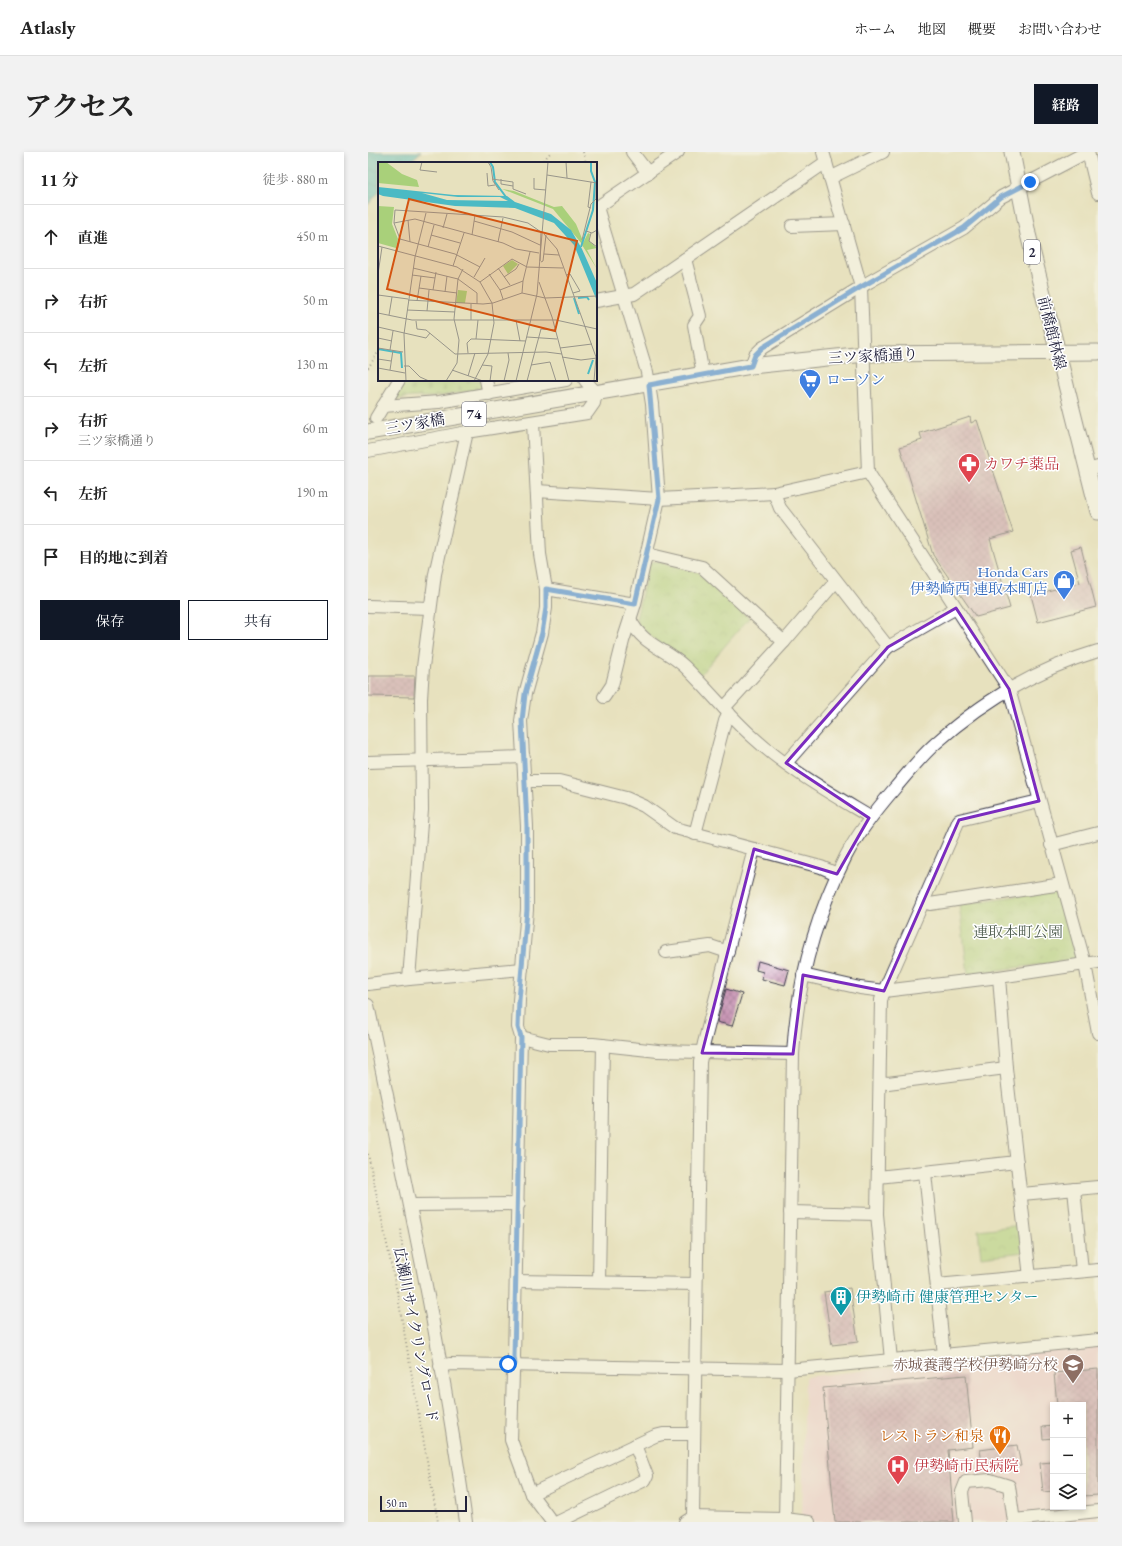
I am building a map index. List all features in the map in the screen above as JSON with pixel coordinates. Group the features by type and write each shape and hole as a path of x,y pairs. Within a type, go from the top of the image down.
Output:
{"main road":[{"name":"前橋館林線","path":"1012,152 1028,234 1056,352 1093,469 1098,512"},
{"name":"三ツ家橋通り","path":"579,395 649,385 751,366 865,354 1098,352"},
{"name":"三ツ家橋","path":"368,432 579,395"}],"street":[{"path":"632,152 648,173"},
{"path":"604,697 612,685 635,604 659,499 649,385 597,208 678,152"},
{"path":"830,178 883,152"},
{"path":"751,366 755,355 762,348 861,287 964,228 1001,197 1088,152 1098,193"},
{"path":"597,301 634,294 685,259 825,157 861,287 865,354 868,472 1009,689 1085,964 1098,1033"},
{"path":"792,226 844,224"},
{"path":"685,259 700,316 694,325 703,375"},
{"path":"376,418 398,381"},
{"path":"486,381 489,394"},
{"path":"383,406 439,402 489,394 529,383 554,381"},
{"path":"368,451 467,432 533,423 587,413 594,403 596,393 586,381"},
{"path":"533,423 540,554 546,589 546,608 542,633 525,694 522,714 525,781 527,910 518,1011 518,1027 521,1037 519,1204 515,1364 510,1434 530,1494 552,1522"},
{"path":"409,979 422,810 421,693 430,608 435,574 467,432"},
{"path":"537,491 659,499 774,494 868,472"},
{"path":"774,494 780,508 888,647"},
{"path":"647,554 702,567 784,642"},
{"path":"695,834 725,721 726,710 836,581"},
{"path":"546,589 635,604"},
{"path":"368,606 430,608"},
{"path":"786,763 888,647 956,608"},
{"path":"630,619 635,631 653,646 683,665 754,738 803,777 870,818"},
{"path":"785,1521 793,1054 795,1021 803,975 815,928 846,855 870,818 935,744 972,714 1009,689 1054,667 1098,651"},
{"path":"368,762 524,756"},
{"path":"525,781 559,781 626,798 644,806 675,828 821,867 837,874"},
{"path":"891,1360 877,1214 882,1000 884,991 959,820 1039,801"},
{"path":"1051,845 1098,833"},
{"path":"754,849 702,1053 694,1434 689,1520 809,1522"},
{"path":"923,901 930,904 1062,884"},
{"path":"666,952 710,946 728,952"},
{"path":"803,975 860,988 884,991 999,977 1098,962"},
{"path":"368,984 409,979 522,970"},
{"path":"999,977 1006,1068 1022,1194 1030,1277"},
{"path":"368,1005 411,1205 466,1522"},
{"path":"521,1037 549,1044 603,1045 658,1051 793,1054"},
{"path":"600,1282 603,1045"},
{"path":"880,1082 896,1082 1006,1068"},
{"path":"878,1177 1017,1162"},
{"path":"925,1173 944,1355"},
{"path":"1022,1194 1098,1187"},
{"path":"1074,1189 1082,1271"},
{"path":"411,1205 519,1204"},
{"path":"790,1212 877,1214"},
{"path":"937,1285 1098,1270"},
{"path":"516,1281 696,1284"},
{"path":"440,1366 450,1364 515,1364 788,1370 1098,1340"},
{"path":"530,1494 635,1445 663,1434 694,1434"},
{"path":"558,1522 645,1480 647,1476 635,1445"},
{"path":"965,1522 962,1492 966,1482 990,1480 1009,1486 1019,1520 1098,1511"}],"path":[{"path":"542,162 551,152"},
{"path":"583,152 586,162"},
{"path":"368,368 378,353"},
{"name":"広瀬川サイクリングロード","path":"368,1154 397,1292 438,1522"},
{"path":"397,1292 402,1288 404,1279 401,1224"}],"highlighted area":[{"path":"956,608 1009,689 1039,801 959,820 884,991 803,975 793,1054 702,1053 754,849 837,874 869,818 786,763 888,647"}],"shaded area":[{"path":"1098,1345 1098,1522 802,1522 805,1377"}],"green space":[{"path":"405,381 483,381 482,389 435,397 412,397 397,399 396,395"},
{"path":"655,561 698,572 749,618 699,676 638,626 636,619 649,563"},
{"name":"連取本町公園","path":"1053,891 1060,895 1076,956 1075,960 968,974 959,904"},
{"path":"1022,1225 1025,1252 981,1257 978,1230"}],"water":[{"path":"368,152 421,152 409,162 378,162 378,193 368,205"}],"building":[{"path":"970,417 971,423 977,420 1013,532 990,539 1010,608 976,617 933,555 900,447 922,440 920,433"},
{"name":"Honda Cars 伊勢崎西 連取本町店","path":"1081,547 1096,607 1038,622 1031,595 1080,583 1071,550"},
{"path":"368,676 415,676 414,697 368,696"},
{"path":"758,961 789,970 785,985 762,979 763,972 756,970"},
{"path":"726,989 742,994 732,1026 717,1022"},
{"name":"伊勢崎市 健康管理センター","path":"850,1288 858,1342 832,1345 824,1292"},
{"path":"1098,1369 1098,1495 1086,1496 1086,1402 1057,1402 1054,1373"},
{"path":"966,1375 973,1447 948,1450 954,1522 835,1522 823,1388"},
{"path":"1050,1426 1050,1438 1043,1439 1042,1427"},
{"name":"レストラン和泉","path":"1017,1445 1021,1466 994,1468 990,1461 982,1463 980,1450"},
{"path":"1050,1462 1050,1491 1043,1492 1040,1463"}],"place":[{"name":"ローソン","path":"810,400"},
{"name":"カワチ薬品","path":"969,484"},
{"name":"Honda Cars 伊勢崎西 連取本町店","path":"1064,600"},
{"name":"伊勢崎市 健康管理センター","path":"841,1316"},
{"name":"赤城養護学校伊勢崎分校","path":"1073,1384"},
{"name":"レストラン和泉","path":"1000,1456"},
{"name":"伊勢崎市民病院","path":"898,1486"}],"route":[{"path":"508,1364 515,1364 521,1037 518,1027 527,910 527,826 522,721 525,694 542,633 546,608 546,589 635,604 657,514 659,499 652,404 649,385 751,366 755,355 762,348 861,287 964,228 1001,197 1030,182"}]}
